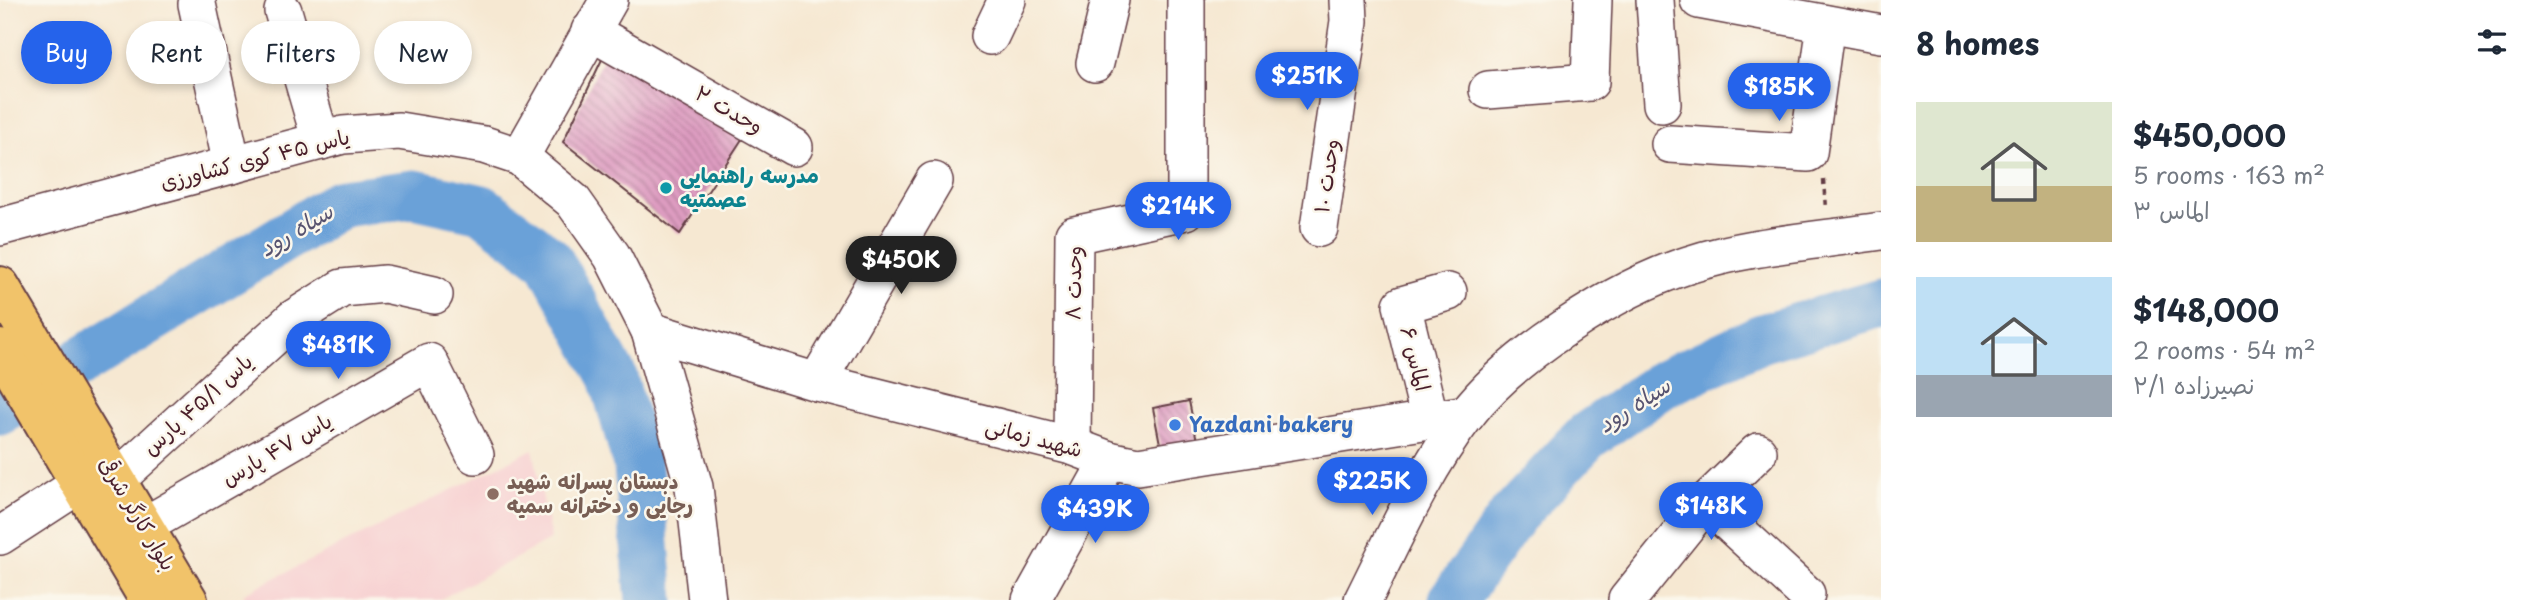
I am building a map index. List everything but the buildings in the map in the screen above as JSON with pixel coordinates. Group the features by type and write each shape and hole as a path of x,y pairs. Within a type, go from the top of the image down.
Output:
{"main road":[{"name":"بلوار کارگر شرقی","path":"6,318 98,482 149,600"},
{"name":"بلوار کارگر شرقی","path":"98,482 144,526 188,600"}],"street":[{"path":"520,157 608,0"},
{"path":"989,36 1007,0"},
{"path":"1095,63 1110,0"},
{"name":"وحدت ۸","path":"1072,446 1074,235 1186,211 1186,0"},
{"name":"وحدت ۱۰","path":"1319,228 1349,21 1348,0"},
{"path":"1488,90 1590,82 1593,0"},
{"path":"1656,0 1662,104"},
{"path":"1699,0 1881,34"},
{"path":"197,4 232,165"},
{"path":"283,11 321,141"},
{"path":"1670,144 1808,153 1826,24"},
{"name":"وحدت ۲","path":"590,31 794,147"},
{"name":"یاس ۴۵ کوی کشاورزی","path":"0,228 344,135 399,131 448,137 520,157 573,201 612,256 650,331 694,487 706,600"},
{"path":"817,382 934,181"},
{"path":"1363,600 1401,524 1466,414 1509,370 1528,356 1593,310 1686,266 1733,253 1881,231"},
{"name":"یاس ۴۵/۱ پارس","path":"0,536 98,482 293,319 342,288 385,284 434,295"},
{"name":"الماس ۶","path":"1430,420 1402,305 1448,292"},
{"name":"شهید زمانی","path":"650,331 817,382 1072,446 1109,460 1138,466 1466,414"},
{"name":"یاس ۴۷ پارس","path":"144,526 429,362 475,454"},
{"path":"1627,600 1706,502 1758,452"},
{"path":"1038,598 1109,460"},
{"path":"1706,502 1806,594"}],"path":[{"path":"1808,153 1824,173 1828,239"}],"shaded area":[{"name":"دبستان پسرانه شهید رجایی و دخترانه سمیه","path":"533,449 551,539 439,600 247,600 243,594"}],"waterway":[{"name":"سیاه رود","path":"0,411 341,203 414,194 482,209 549,260 613,377 638,467 650,600"},
{"name":"سیاه رود","path":"1453,600 1513,515 1587,436 1663,384 1762,338 1881,303"}],"place":[{"name":"مدرسه راهنمایی عصمتیه","path":"666,188"},
{"name":"Yazdani bakery","path":"1175,425"},
{"name":"دبستان پسرانه شهید رجایی و دخترانه سمیه","path":"493,494"}]}
